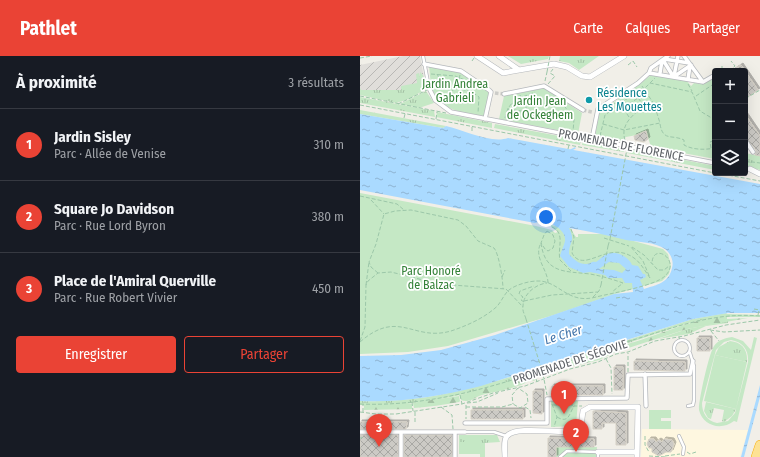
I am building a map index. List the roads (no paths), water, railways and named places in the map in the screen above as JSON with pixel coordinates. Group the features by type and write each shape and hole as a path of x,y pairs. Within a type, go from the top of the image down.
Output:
{"highway":[{"path":"756,457 760,445"}],"street":[{"path":"477,56 503,73 554,64 567,67 582,76 590,77 624,56"},
{"path":"499,56 519,70"},
{"path":"592,139 597,113 602,107 638,83 649,73 651,68 668,56"},
{"path":"674,76 678,56"},
{"path":"684,56 703,82"},
{"path":"663,59 690,65"},
{"path":"660,73 663,59"},
{"path":"663,59 674,76"},
{"path":"424,64 461,71 493,92 485,119"},
{"path":"674,76 690,65"},
{"path":"688,79 690,65"},
{"path":"649,73 660,73 703,82 712,77"},
{"path":"504,94 544,86 583,110"},
{"name":"PROMENADE DE FLORENCE","path":"429,88 435,100 447,110 494,121 712,162"},
{"path":"592,112 597,113"},
{"path":"748,144 753,152"},
{"path":"748,169 760,174"},
{"path":"466,423 547,423 547,399 627,398 628,375 690,374 693,361"},
{"path":"646,374 646,406"},
{"path":"505,457 506,436 518,431 574,432 580,428 582,412 590,406 638,407 637,454 598,454"},
{"path":"401,432 401,457"},
{"path":"454,432 455,457"},
{"path":"360,433 465,432"}],"lane":[{"name":"PROMENADE DE FLORENCE","path":"423,56 429,88"},
{"path":"688,406 692,406 694,403 693,361 690,353 691,348 689,343 685,340 680,341 675,346 675,353 681,357 690,353"},
{"path":"465,432 494,432 506,436"},
{"path":"679,436 684,452"},
{"path":"560,457 567,451 598,454"}],"water":[{"name":"Le Cher","path":"360,114 443,128 446,126 486,138 508,138 760,184 760,313 728,313 693,319 466,390 406,400 360,401 360,356 401,355 441,350 495,335 614,294 633,292 632,283 625,283 622,278 608,278 605,275 590,272 583,273 569,267 560,256 565,241 563,232 550,223 535,223 360,190","holes":["569,228 651,244 665,249 672,258 673,263 668,277 661,283 644,289 640,280 646,277 645,274 643,274 638,266 632,265 626,257 620,254 610,253 604,255 596,262 589,264 579,263 569,254 572,239","609,262 619,263 626,269 622,273 614,270 599,269"]},
{"path":"760,385 760,397 744,457 741,457"}],"waterway":[{"path":"571,150 575,148"}],"tunnel":[{"path":"495,93 504,94"},
{"path":"583,110 592,112"}],"place":[{"name":"Résidence Les Mouettes","path":"589,100"},
{"name":"Jardin Sisley","path":"564,414"},
{"name":"Place de l'Amiral Querville","path":"379,447"},
{"name":"Square Jo Davidson","path":"576,452"}],"park label":[{"name":"Jardin Andrea Gabrieli","path":"455,91"},
{"name":"Jardin Jean de Ockeghem","path":"540,108"},
{"name":"Parc Honoré de Balzac","path":"431,278"}]}
